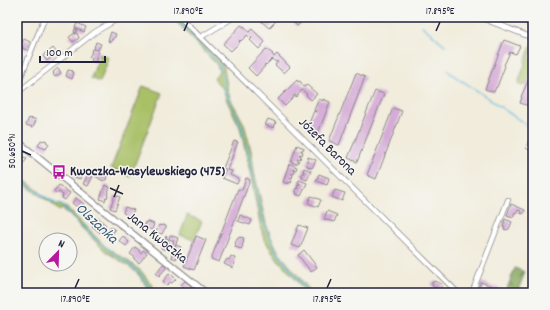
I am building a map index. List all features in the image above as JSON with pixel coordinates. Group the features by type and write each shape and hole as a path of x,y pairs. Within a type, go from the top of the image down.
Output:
{"street":[{"path":"17,86 45,17"},
{"path":"17,93 95,32 121,17"},
{"name":"Józefa Barona","path":"180,17 458,293"},
{"path":"201,37 234,17"},
{"path":"479,17 533,38"},
{"path":"529,147 533,136"},
{"name":"Jana Kwoczka","path":"17,141 206,293"},
{"path":"472,293 508,200"}],"green space":[{"path":"172,17 180,17 216,55 224,68 228,92 244,124 252,154 254,172 266,224 271,237 279,253 312,293 306,293 274,255 265,240 261,229 240,127 227,101 223,89 214,79 219,71 217,65"},
{"path":"531,46 533,47 533,51 529,59 533,61 533,70 526,85 522,86 518,84"},
{"path":"100,54 109,58 100,82 91,78"},
{"path":"143,86 162,93 130,177 111,168"},
{"path":"17,175 45,197 56,204 67,208 106,247 141,271 158,293 151,293 138,274 105,251 64,210 62,209 59,211 52,204 17,179"},
{"path":"187,215 202,221 194,240 180,235"},
{"path":"515,268 525,272 517,293 505,293"}],"building":[{"path":"265,17 279,17 269,28 261,21"},
{"path":"288,17 301,17 304,20 297,26"},
{"path":"510,17 533,17 533,26"},
{"path":"77,23 86,27 84,32 75,28"},
{"path":"241,25 244,26 249,32 252,29 265,42 259,49 250,40 252,38 247,35 239,41 240,42 231,51 223,44"},
{"path":"75,29 77,30 75,34 77,33 79,38 73,42 69,37 75,33"},
{"path":"111,32 116,34 111,42 108,41"},
{"path":"24,39 30,42 27,50 22,48 23,46 21,45"},
{"path":"504,40 520,46 516,54 510,52 494,92 485,89"},
{"path":"96,42 101,44 98,50 97,49 99,52 95,62 91,61 92,58 89,57 92,49 94,50 95,48"},
{"path":"53,48 57,53 47,61 43,56 46,52 47,53"},
{"path":"266,49 273,54 274,57 277,54 290,67 284,73 275,65 278,62 272,59 266,65 265,64 256,76 248,68"},
{"path":"58,68 61,73 55,77 53,72"},
{"path":"68,70 74,72 72,79 66,76"},
{"path":"533,70 533,95 529,106 520,103 521,97"},
{"path":"356,73 365,77 339,145 329,141"},
{"path":"297,80 298,82 300,81 304,87 307,85 317,94 311,100 302,90 285,106 278,99"},
{"path":"375,91 384,94 357,162 348,158"},
{"path":"319,99 330,102 318,133 307,128 314,111 316,111 314,110"},
{"path":"393,108 402,111 376,179 367,175"},
{"path":"29,118 36,120 33,127 26,125"},
{"path":"268,119 276,122 274,128 265,125"},
{"path":"41,140 47,141 46,142 49,144 46,149 38,146"},
{"path":"234,141 238,142 227,170 232,171 230,175 239,179 237,184 222,178 226,169 223,168"},
{"path":"297,145 304,148 301,150 303,152 302,155 299,155 301,156 300,159 298,158 297,160 299,161 296,164 291,162"},
{"path":"22,156 27,159 22,165 17,162"},
{"path":"308,157 316,160 312,168 307,166 306,163 309,160 307,159"},
{"path":"289,164 297,167 296,170 293,170 295,171 294,174 292,173 292,178 291,177 290,179 292,180 291,183 289,182 288,184 283,182"},
{"path":"304,168 311,171 307,180 302,178 303,176 301,175 304,173"},
{"path":"75,170 82,173 80,179 74,177 75,174 73,173"},
{"path":"97,171 106,173 106,180 103,181 95,176"},
{"path":"88,174 93,176 88,186 83,184"},
{"path":"319,174 329,178 327,185 316,181"},
{"path":"246,178 250,180 219,262 211,259 238,189 242,190"},
{"path":"299,180 307,183 301,196 296,194 297,192 295,191 296,188 298,189 298,184 299,185 300,183 298,183"},
{"path":"59,185 70,193 65,200 62,198 63,195 59,192 57,194 54,191"},
{"path":"105,185 110,187 105,201 100,199"},
{"path":"335,190 345,193 342,201 332,197"},
{"path":"115,195 120,197 115,210 110,208"},
{"path":"311,196 321,200 318,207 308,203"},
{"path":"76,198 84,204 80,209 72,203"},
{"path":"511,204 525,210 523,214 518,210 516,213 515,212 513,217 507,215"},
{"path":"125,207 134,210 130,216 123,213"},
{"path":"327,211 337,215 334,222 324,219"},
{"path":"240,215 252,220 250,225 238,221"},
{"path":"98,219 106,225 100,233 92,226"},
{"path":"505,219 512,222 507,230 503,227"},
{"path":"147,221 154,224 152,230 145,227 145,222 146,223"},
{"path":"159,225 166,226 162,234 156,232"},
{"path":"299,225 308,228 300,248 291,245"},
{"path":"111,227 115,230 110,237 106,234"},
{"path":"170,235 178,238 175,247 172,246 174,241 169,239"},
{"path":"123,236 129,242 126,246 119,241"},
{"path":"166,236 169,240 169,244 167,243 165,250 161,248"},
{"path":"196,236 206,240 194,270 184,266"},
{"path":"239,237 244,238 241,249 235,247 235,243"},
{"path":"176,245 181,247 176,259 171,257"},
{"path":"135,247 141,253 143,250 147,253 139,263 134,259 135,257 130,254"},
{"path":"304,250 317,267 311,272 298,255"},
{"path":"231,256 235,258 233,268 224,264"},
{"path":"163,264 167,267 159,276 156,273"},
{"path":"170,273 176,279 167,285 163,281"},
{"path":"185,281 191,286 187,290 181,285"},
{"path":"434,281 442,284 440,290 432,286 432,282"},
{"path":"481,282 496,288 496,286 498,287 503,290 502,293 493,293 485,286 483,291 478,289"}],"waterway":[{"path":"175,17 219,64 226,93 239,119 248,150 265,227 276,251 309,293"},
{"path":"422,26 445,45"},
{"path":"448,71 533,128"},
{"name":"Olszanka","path":"17,177 56,204 64,207 73,218 106,248 129,264 140,274 154,293"}],"place":[{"name":"Kwoczka-Wasylewskiego (475)","path":"59,172"}]}
